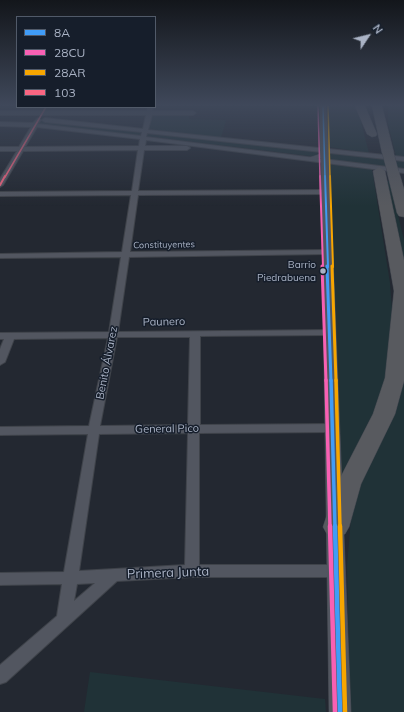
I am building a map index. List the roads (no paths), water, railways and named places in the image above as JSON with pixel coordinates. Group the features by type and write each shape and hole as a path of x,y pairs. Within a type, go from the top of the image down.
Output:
{"highway":[{"path":"336,527 349,484 384,414 393,385 398,361 403,296 392,171 376,152 373,139"},
{"path":"385,139 404,213"}],"street":[{"path":"0,185 26,139"},
{"name":"Benito Álvarez","path":"64,618 94,430 113,335 143,139"},
{"path":"154,139 229,148 321,156 404,159"},
{"path":"207,139 321,156 392,171"},
{"path":"322,139 321,156 325,192 333,428 340,712"},
{"path":"0,149 229,148"},
{"path":"0,194 325,192"},
{"name":"Constituyentes","path":"0,256 124,256 327,252"},
{"name":"Paunero","path":"0,336 329,332"},
{"path":"192,571 195,333"},
{"path":"0,362 10,336"},
{"name":"General Pico","path":"0,431 194,428 333,428"},
{"name":"Primera Junta","path":"0,579 70,578 192,571 336,571"},
{"path":"0,676 114,575"}],"place":[{"name":"Barrio Piedrabuena","path":"323,271"}]}
